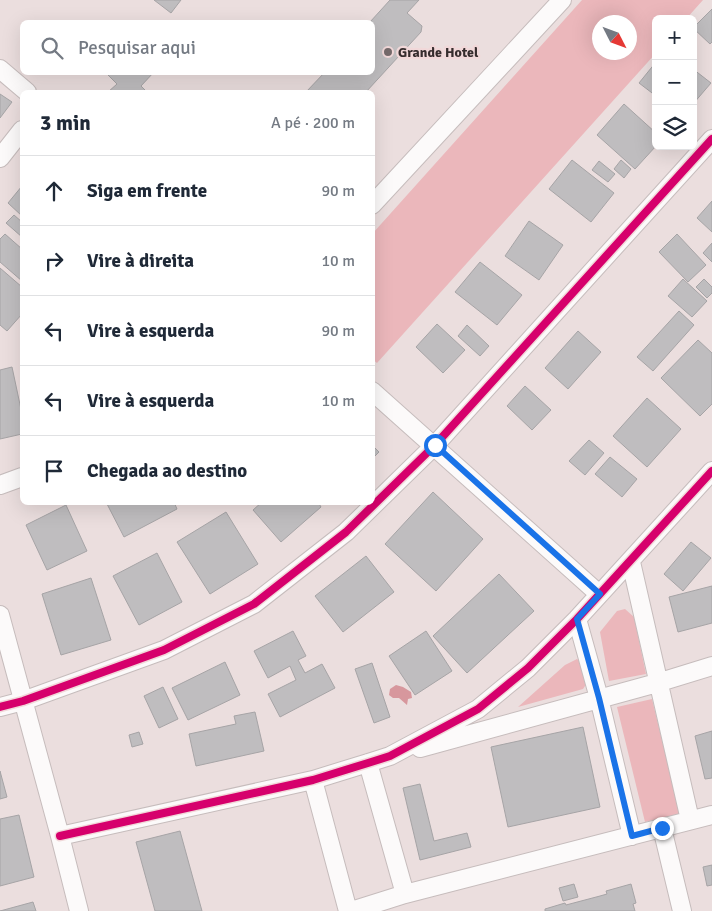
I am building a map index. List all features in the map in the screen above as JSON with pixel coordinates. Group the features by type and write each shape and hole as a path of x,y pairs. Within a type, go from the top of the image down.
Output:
{"street":[{"path":"375,202 562,0"},
{"path":"0,69 25,90"},
{"path":"0,158 20,133"},
{"path":"375,504 435,445 712,139"},
{"path":"375,394 435,445 600,594"},
{"path":"390,756 478,709 528,668 577,619 712,471"},
{"path":"0,486 20,478"},
{"path":"0,707 23,701 164,650 254,604 346,532 374,505"},
{"path":"630,562 690,820"},
{"path":"0,615 79,911"},
{"path":"577,619 599,698 632,836"},
{"path":"60,836 313,780 390,756 657,683 712,666"},
{"path":"368,763 405,894"},
{"path":"313,780 350,911 379,907 405,894 712,815"},
{"path":"662,828 682,911"}],"shaded area":[{"path":"582,0 703,0 690,15 652,15 652,57 377,363 375,361 375,231"},
{"path":"625,609 634,617 646,674 609,681 600,632 617,611"},
{"path":"577,659 586,666 589,680 583,689 518,707 565,665"},
{"path":"396,685 411,692 412,698 408,699 407,705 399,698 393,698 389,695 390,689"},
{"path":"652,699 680,814 645,822 617,707"}],"building":[{"path":"154,0 181,0 171,13"},
{"name":"Grande Hotel","path":"390,0 419,0 407,13 422,26 421,32 368,90 308,90 322,75 375,75 375,20 372,20"},
{"path":"712,9 712,42 710,44 697,32 697,24"},
{"path":"652,67 652,93 639,83"},
{"path":"697,72 711,83 697,99"},
{"path":"108,75 151,75 141,86 145,90 110,90 117,84"},
{"path":"0,94 12,102 0,118"},
{"path":"624,104 652,129 652,150 635,169 597,135"},
{"path":"572,160 614,193 591,222 549,189"},
{"path":"621,160 631,169 624,178 614,169"},
{"path":"599,161 615,174 608,182 592,170"},
{"path":"20,188 20,214 8,203"},
{"path":"712,201 712,232 697,218"},
{"path":"14,215 20,220 20,235 6,223"},
{"path":"529,221 563,245 539,280 505,256"},
{"path":"5,234 20,247 20,279 0,262 0,239"},
{"path":"677,234 706,265 688,282 659,252"},
{"path":"712,243 712,262 703,253"},
{"path":"480,262 522,295 497,325 455,292"},
{"path":"0,268 20,285 20,316 7,331 0,325"},
{"path":"683,279 707,301 692,317 668,296"},
{"path":"704,279 712,287 712,293 707,298 696,287"},
{"path":"679,311 694,325 653,371 637,357"},
{"path":"437,324 465,350 443,373 416,347"},
{"path":"467,325 489,346 480,356 458,336"},
{"path":"578,331 601,352 568,389 545,368"},
{"path":"698,340 712,353 712,404 700,416 661,378"},
{"path":"12,367 20,405 20,434 0,439 0,370"},
{"path":"525,386 551,410 532,430 507,406"},
{"path":"647,398 681,429 647,467 613,436"},
{"path":"589,440 604,453 585,475 569,461"},
{"path":"375,448 379,452 375,456"},
{"path":"610,457 637,479 622,497 595,474"},
{"path":"433,492 483,539 436,591 385,544"},
{"path":"66,505 87,551 47,570 26,525"},
{"path":"108,505 175,505 177,509 124,537"},
{"path":"259,505 320,505 321,507 281,542 253,510"},
{"path":"226,512 258,564 210,594 177,542"},
{"path":"691,542 711,558 683,591 664,574"},
{"path":"157,553 182,602 139,625 113,576"},
{"path":"366,556 394,592 343,632 315,596"},
{"path":"499,574 534,611 467,673 433,636"},
{"path":"91,578 111,640 61,655 42,594"},
{"path":"712,586 712,623 678,632 669,597"},
{"path":"293,631 306,656 298,660 305,673 322,664 335,688 280,717 268,694 296,680 290,666 268,678 254,651"},
{"path":"426,631 452,671 415,695 389,656"},
{"path":"225,662 240,695 188,720 172,688"},
{"path":"372,663 390,717 374,723 355,669"},
{"path":"163,687 178,719 159,728 144,696"},
{"path":"255,712 264,751 196,766 189,734 236,724 234,716"},
{"path":"583,727 600,807 508,827 491,747"},
{"path":"712,731 712,778 705,779 695,736"},
{"path":"139,732 143,744 132,747 129,735"},
{"path":"0,771 7,797 0,799"},
{"path":"420,784 434,841 467,833 471,847 420,860 403,788"},
{"path":"19,815 34,877 0,886 0,819"},
{"path":"180,831 202,911 155,911 136,842"},
{"path":"712,865 712,885 707,886 703,867"},
{"path":"574,884 578,897 563,901 559,888"},
{"path":"631,884 636,903 633,904 635,911 545,911 545,909 565,903 566,905 607,894 606,891"},
{"path":"33,902 36,911 0,911"}],"cycle path":[{"path":"375,504 435,445 712,139"},
{"path":"60,836 313,780 390,756 478,709 528,668 577,619 712,471"},
{"path":"0,707 23,701 164,650 254,604 346,532 374,505"}],"place":[{"name":"Grande Hotel","path":"388,52"}],"route":[{"path":"435,445 600,594 577,619 599,698 632,836 662,828"}]}
